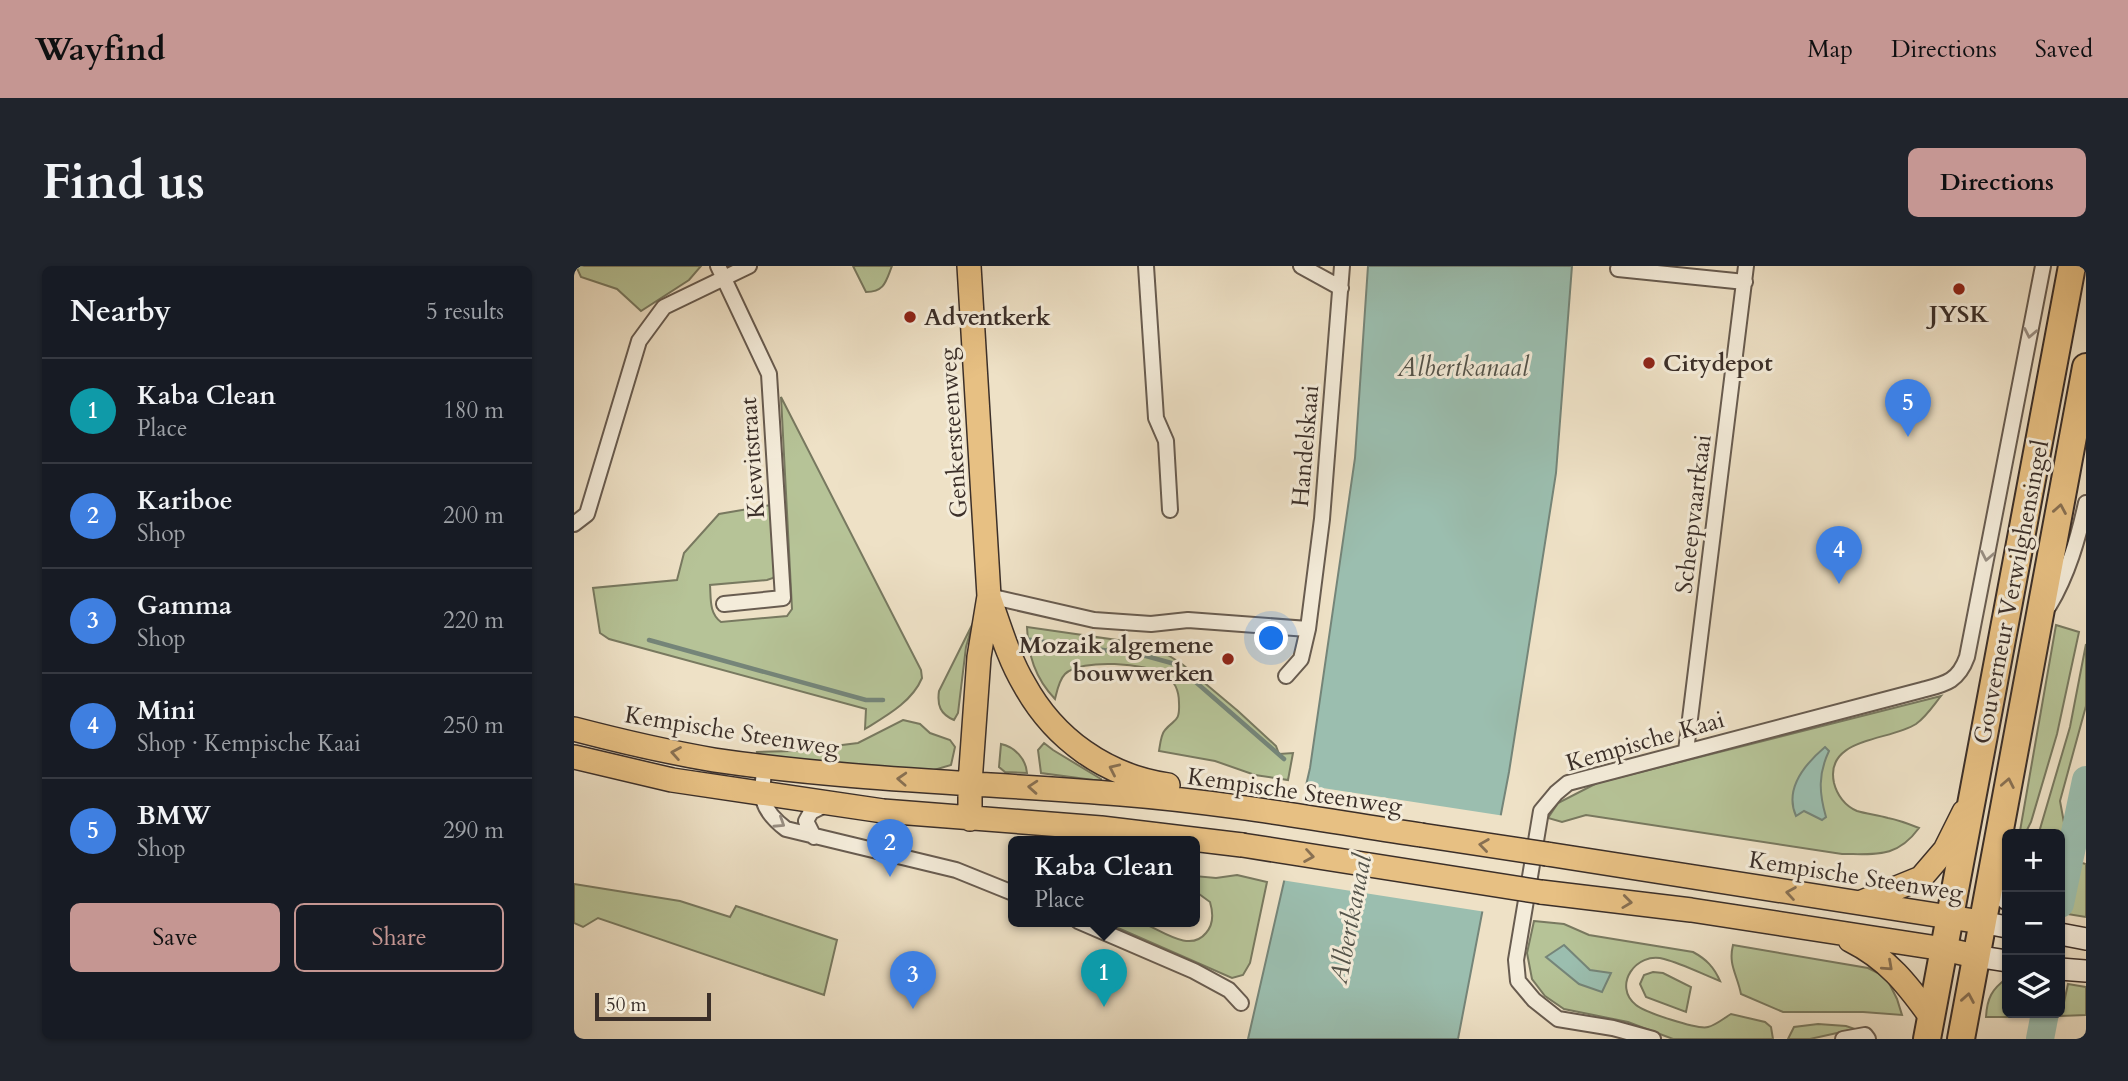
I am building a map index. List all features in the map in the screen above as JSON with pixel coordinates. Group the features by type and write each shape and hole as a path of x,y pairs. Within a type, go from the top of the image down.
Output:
{"highway":[{"name":"Gouverneur Verwilghensingel","path":"1929,1028 2072,266"},
{"name":"Gouverneur Verwilghensingel","path":"1961,1039 2086,367"}],"main road":[{"name":"Genkersteenweg","path":"969,266 989,596 979,657 970,819"},
{"name":"Genkersteenweg","path":"989,596 1023,684 1041,711 1081,752 1139,780 1203,789 1247,809"},
{"name":"Kempische Steenweg","path":"574,729 641,746 765,766 869,777 1125,794 1247,809 2002,926"},
{"path":"574,757 673,780 883,811 1101,828 1167,836"},
{"path":"1859,903 1922,878 1945,850 1972,799"},
{"path":"1200,840 1541,892 1832,931 2002,960"},
{"path":"1991,869 2003,892"},
{"path":"1832,931 1872,951 1905,981 1929,1028"},
{"path":"2065,935 2086,939"},
{"path":"2065,969 2086,971"}],"street":[{"path":"574,524 587,514 639,341 664,307 721,272 749,266"},
{"path":"1146,266 1156,418 1166,441 1170,510"},
{"path":"1301,266 1341,288"},
{"name":"Handelskaai","path":"1286,676 1301,659 1308,629 1322,519 1342,266"},
{"name":"Scheepvaartkaai","path":"1686,751 1746,266"},
{"name":"Gouverneur Verwilghensingel","path":"1922,690 1947,683 1957,677 1967,657 2043,266"},
{"path":"1618,270 1745,282"},
{"name":"Kiewitstraat","path":"721,272 769,374 783,598 724,604"},
{"name":"Gouverneur Verwilghensingel","path":"2039,625 2063,582 2080,532 2086,503"},
{"path":"989,596 1094,620 1151,624 1188,620 1308,629"},
{"name":"Kempische Kaai","path":"1653,1039 1613,1028 1558,1019 1534,1000 1518,981 1516,960 1541,811 1568,783 1922,690"},
{"path":"765,766 761,794 770,817 786,829 956,870 1008,891"},
{"path":"814,836 806,821 811,812 829,803"},
{"path":"1092,927 1194,971 1229,990 1241,1003"},
{"path":"1843,1039 1865,1035 1868,1039"}],"shaded area":[{"path":"576,266 701,266 689,280 641,311 617,289 581,277"},
{"path":"853,266 892,266 881,288 866,292"},
{"path":"781,397 921,670 922,678 912,694 898,708 865,729 866,709 609,639 600,633 593,588 677,580 684,553 719,514 771,505 777,572 773,578 767,580 710,585 711,605 721,622 787,616 792,609"},
{"path":"973,623 966,647 958,713 954,720 940,708 939,691"},
{"path":"2056,625 2079,632 2057,734 2031,822 2028,829 2020,829"},
{"path":"1027,627 1152,645 1182,664 1238,711 1276,746 1279,754 1293,753 1288,780 1255,775 1215,761 1159,751 1164,732 1177,717 1179,703 1174,684 1168,677 1156,671 1115,664 1073,669 1061,679 1055,699 1042,683 1034,666"},
{"path":"2086,644 2086,706 2060,801 2067,839 2065,829 2040,829 2070,727"},
{"path":"1941,696 1916,724 1849,749 1839,757 1834,768 1835,787 1849,806 1857,811 1919,828 1903,845 1885,852 1842,854 1586,815 1562,822 1548,818 1558,803 1597,783"},
{"path":"903,720 920,724 930,733 950,740 955,747 951,765 934,770 903,769 758,756 757,752 794,751 858,743"},
{"path":"1044,743 1101,781 1041,773 1038,750"},
{"path":"1001,744 1019,754 1027,773 1005,772 999,767"},
{"path":"2071,860 2086,864 2086,917 2065,914 2065,892"},
{"path":"1237,875 1267,882 1250,963 1243,975 1232,978 1116,927 1152,927 1174,938 1191,941 1199,939 1212,922 1210,902 1200,895 1200,876 1216,878"},
{"path":"574,884 680,901 730,917 736,906 837,940 824,995 598,918 583,927 574,923"},
{"path":"1534,921 1564,924 1589,935 1693,952 1709,964 1720,981 1664,959 1654,958 1644,960 1630,972 1626,989 1629,997 1636,1005 1649,1012 1694,1026 1708,1027 1731,1014 1765,1022 1771,1027 1773,1039 1673,1039 1628,1022 1564,1009 1545,996 1532,979 1527,953"},
{"path":"1733,945 1868,968 1886,977 1902,1015 1783,1012 1741,994 1732,964"},
{"path":"1663,973 1691,987 1686,1012 1646,997 1640,984 1644,975"},
{"path":"2002,982 2002,1017 1986,1017 1991,994"},
{"path":"2068,984 2086,987 2086,1015 2065,1016"},
{"path":"1818,1024 1855,1029 1810,1039 1788,1039 1794,1027"}],"water":[{"name":"Albertkanaal","path":"1368,266 1572,266 1556,473 1509,772 1458,1039 1248,1039 1310,768 1355,458"},
{"path":"1825,747 1829,751 1821,784 1826,817 1822,820 1804,811 1796,816 1793,796 1798,778 1810,761"},
{"path":"1564,945 1590,970 1611,973 1602,992 1579,984 1546,957"}],"pier":[{"path":"1303,785 1505,816 1486,912 1281,880"}],"waterway":[{"path":"1024,639 1146,656 1175,664 1284,759"},
{"path":"649,640 866,700 883,700"},
{"path":"2063,892 2086,780"},
{"path":"2040,1039 2044,1018"}],"place":[{"name":"JYSK","path":"1959,289"},
{"name":"Adventkerk","path":"910,317"},
{"name":"Citydepot","path":"1649,363"},
{"name":"BMW","path":"1908,437"},
{"name":"Mini","path":"1839,584"},
{"name":"Mozaik algemene bouwwerken","path":"1228,659"},
{"name":"Kariboe","path":"890,877"},
{"name":"Kaba Clean","path":"1104,1007"},
{"name":"Gamma","path":"913,1009"}]}
